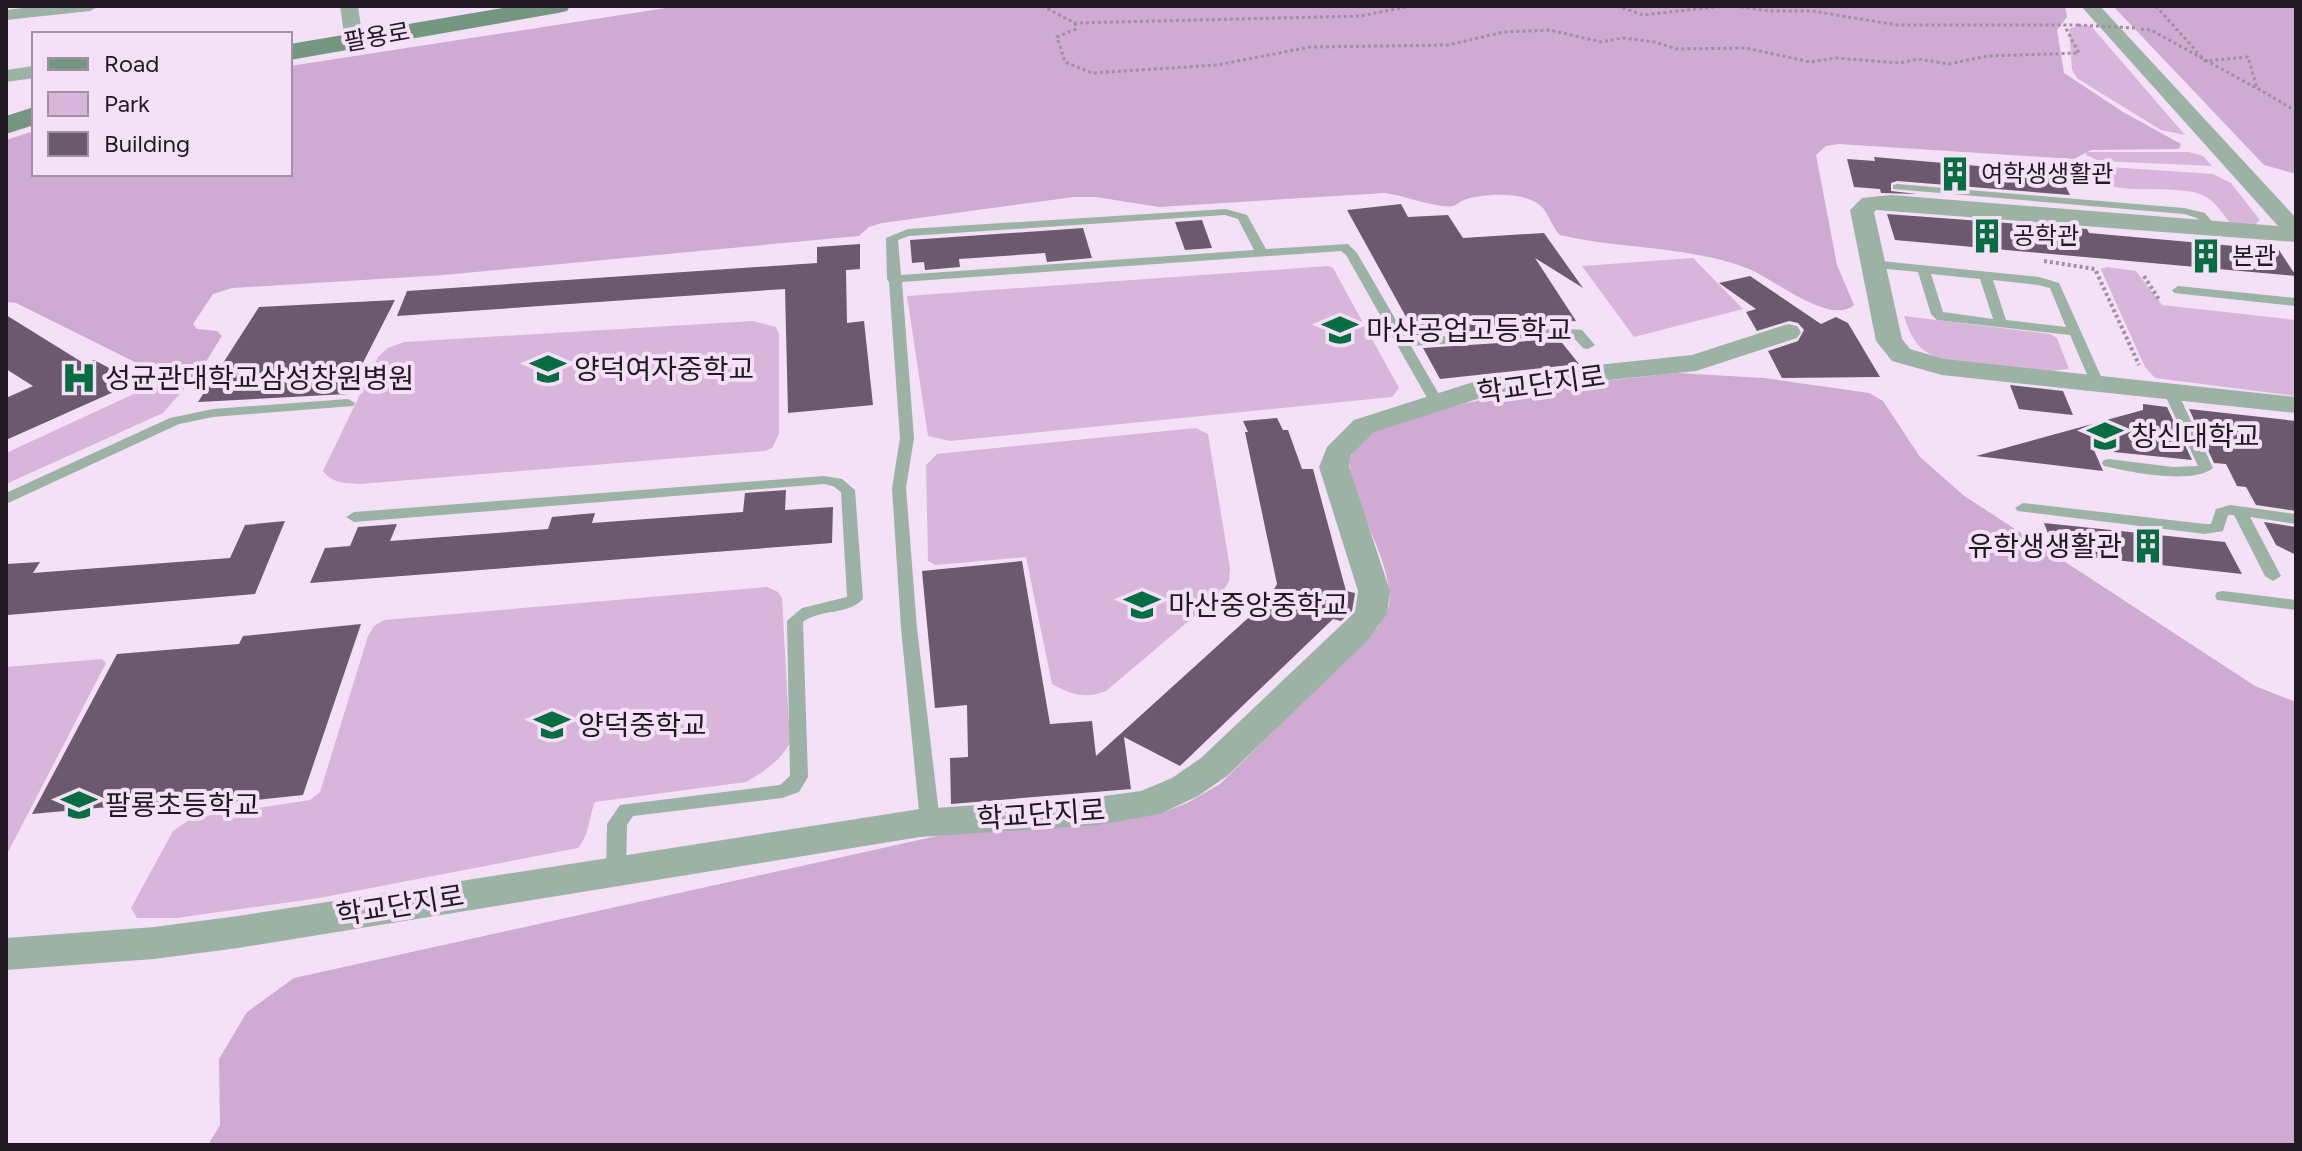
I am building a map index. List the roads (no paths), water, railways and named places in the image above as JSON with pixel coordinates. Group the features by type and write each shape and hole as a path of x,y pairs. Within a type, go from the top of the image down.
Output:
{"main road":[{"name":"팔용로","path":"292,52 558,6"},
{"path":"6,125 32,117"}],"street":[{"path":"6,15 90,6"},
{"path":"349,6 354,41"},
{"path":"2090,6 2296,234"},
{"path":"6,76 32,72"},
{"path":"2296,234 1878,202 1864,206 1862,210 1889,341 1901,355 1942,367 2296,405"},
{"name":"학교단지로","path":"6,954 154,943 238,932 930,822 1097,811 1147,804 1185,787 1214,767 1355,633 1371,614 1374,591 1334,467 1337,453 1364,426 1512,382 1696,363 1788,332"}],"lane":[{"path":"1897,187 2184,211 2201,215 2212,229"},
{"path":"930,822 909,628 899,488 907,438 891,242 897,235 908,233 1226,212 1243,217 1261,251"},
{"path":"893,279 1334,246 1348,249 1437,403"},
{"path":"1871,264 2039,281 2055,286 2097,383"},
{"path":"1923,269 1937,314 1942,317 2075,332"},
{"path":"1985,275 2001,324"},
{"path":"2178,290 2296,302"},
{"path":"1403,343 1570,332 1577,333 1588,345"},
{"path":"2109,463 2179,471 2206,468 2170,391"},
{"path":"6,499 186,418 213,413 348,403"},
{"path":"354,517 824,480 837,482 848,490 855,599 844,606 808,612 795,621 799,777 792,787 782,791 627,810 617,824 616,871"},
{"path":"2023,508 2205,529 2218,528 2221,512 2296,519"},
{"path":"2240,512 2273,576"},
{"path":"2223,596 2296,605"}],"place":[{"name":"여학생생활관","path":"1955,174"},
{"name":"공학관","path":"1987,236"},
{"name":"본관","path":"2206,256"},
{"name":"마산공업고등학교","path":"1340,330"},
{"name":"양덕여자중학교","path":"548,369"},
{"name":"성균관대학교삼성창원병원","path":"79,378"},
{"name":"창신대학교","path":"2105,436"},
{"name":"유학생생활관","path":"2148,546"},
{"name":"마산중앙중학교","path":"1142,605"},
{"name":"양덕중학교","path":"552,725"},
{"name":"팔룡초등학교","path":"79,805"}]}
